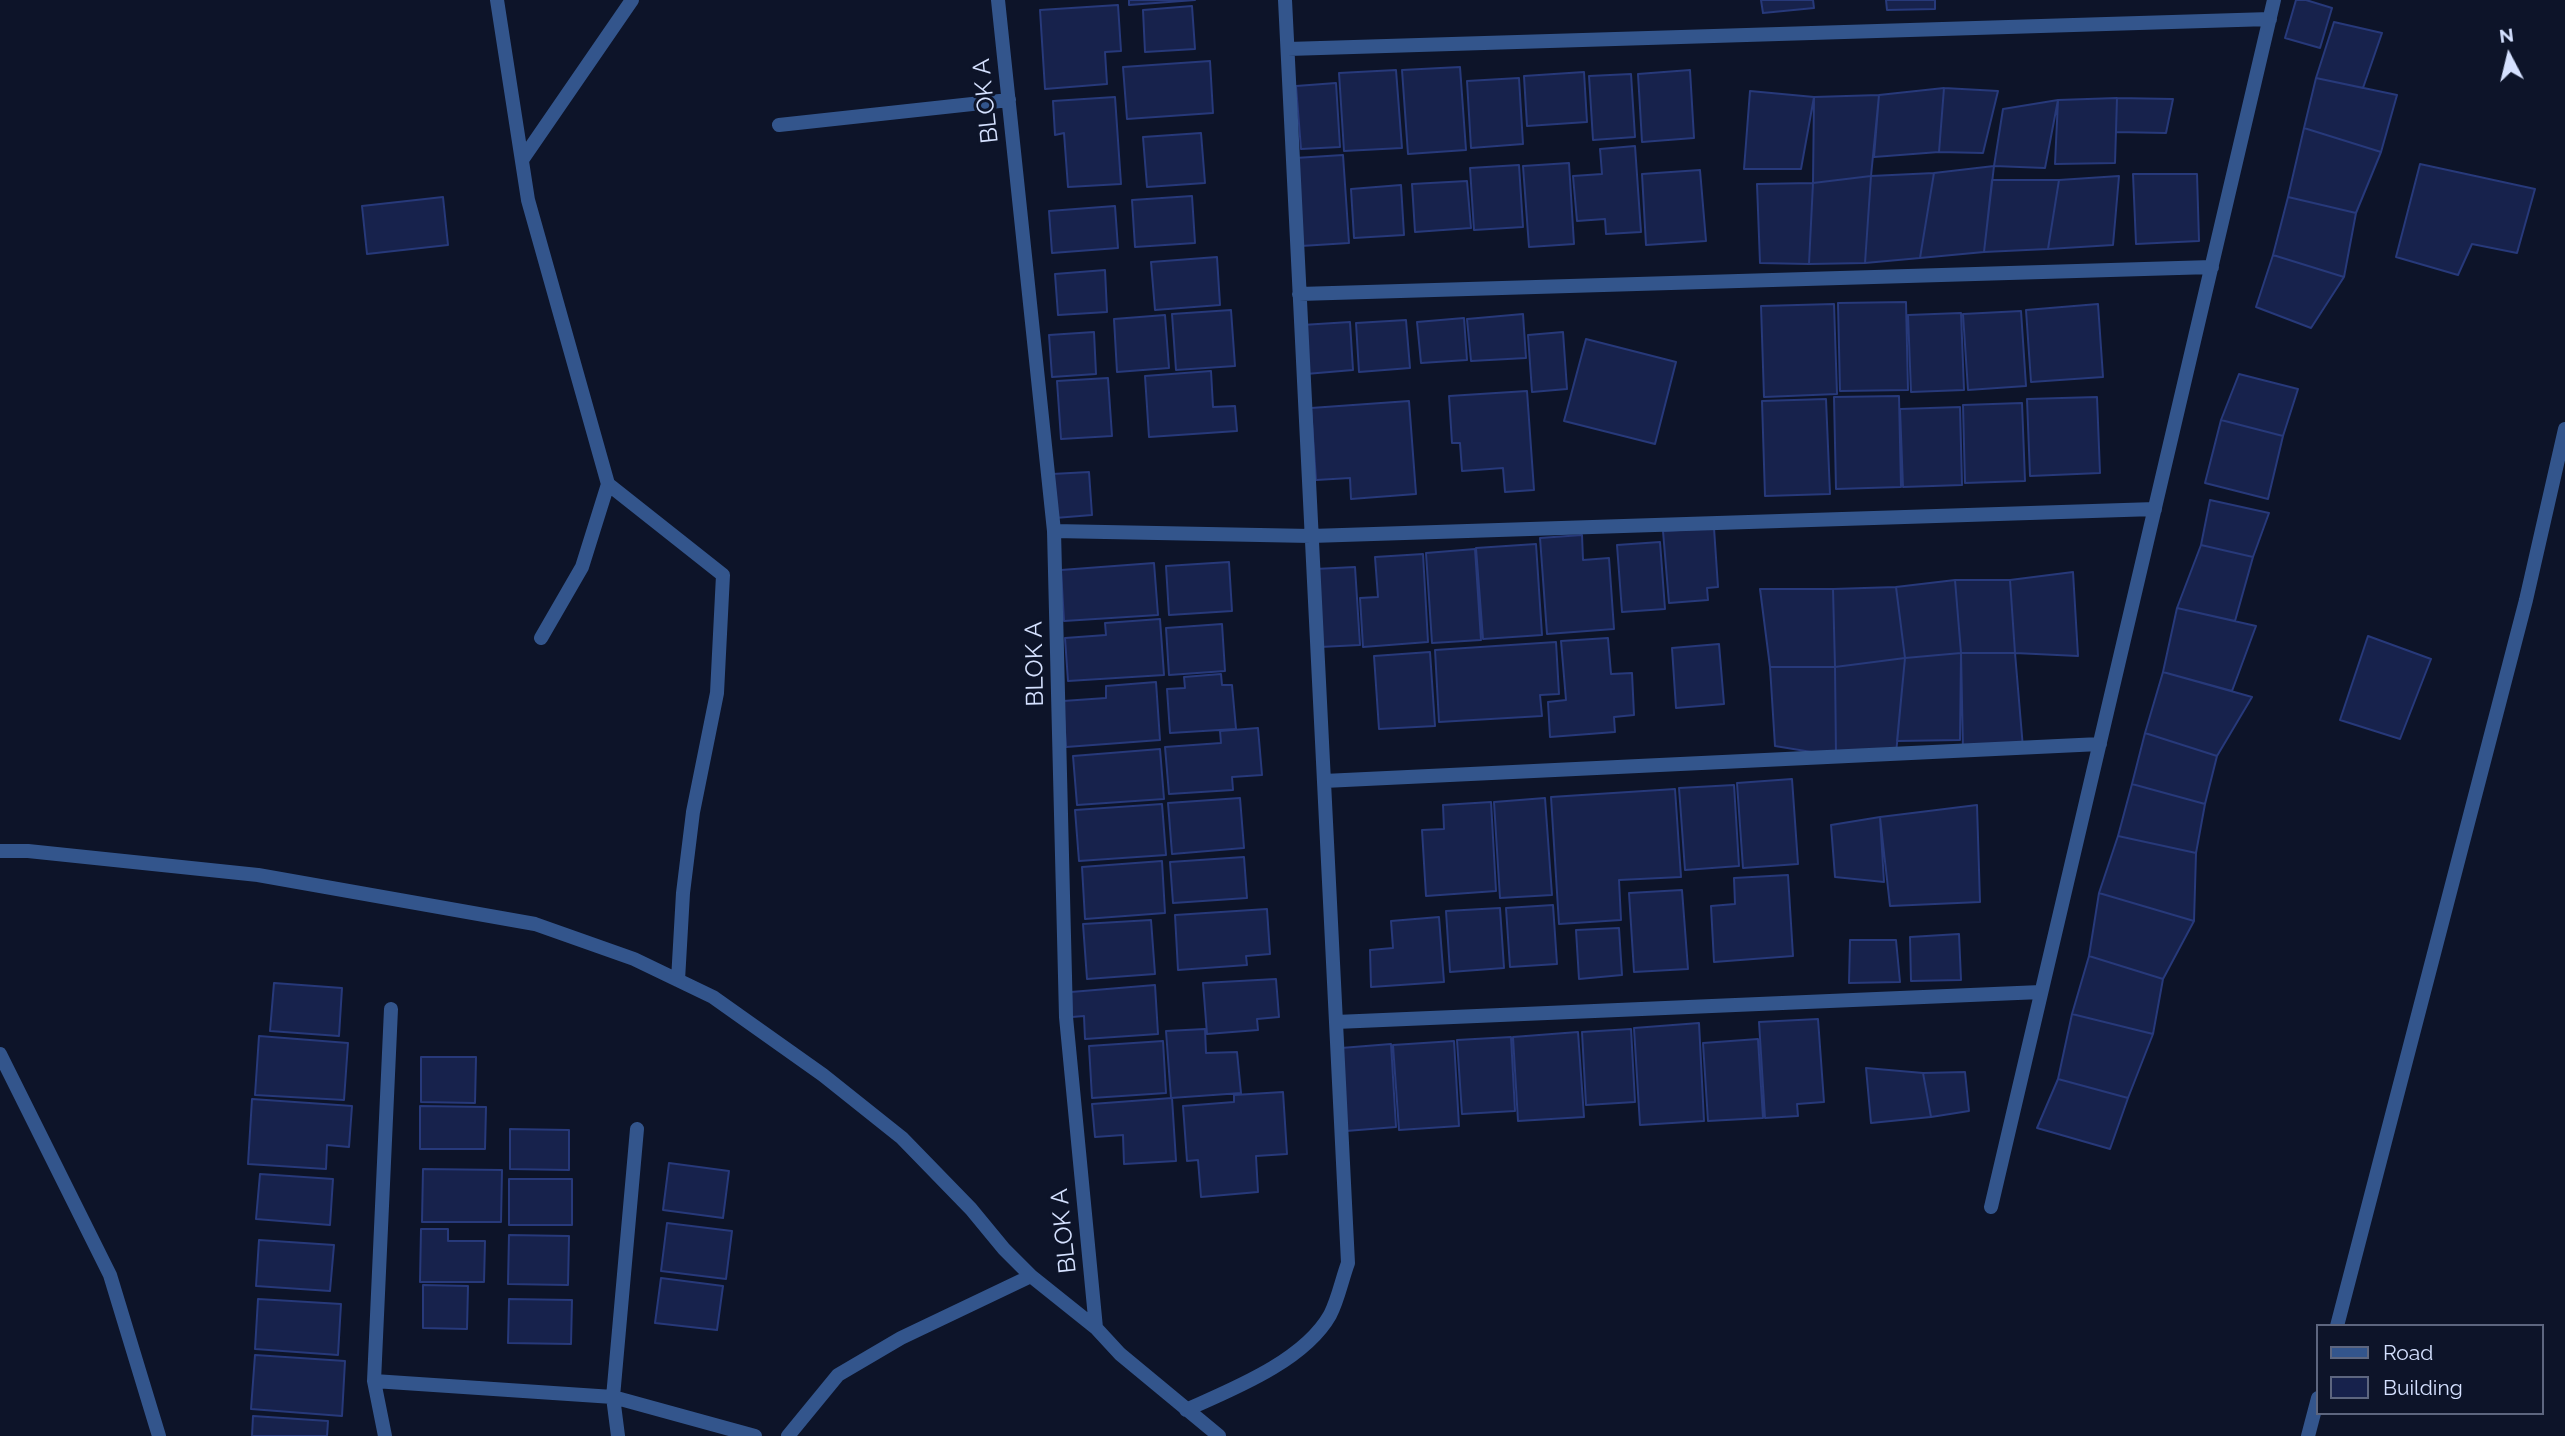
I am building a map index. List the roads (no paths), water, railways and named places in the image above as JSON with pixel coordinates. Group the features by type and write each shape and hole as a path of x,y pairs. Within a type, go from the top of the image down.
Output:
{"street":[{"path":"497,0 528,200 608,484 582,567 541,638"},
{"path":"522,160 632,0"},
{"name":"BLOK A","path":"998,0 1054,531 1066,1017 1096,1328"},
{"path":"1186,1410 1243,1384 1305,1346 1330,1315 1348,1263 1285,0"},
{"path":"1991,1207 2274,0"},
{"path":"1288,49 2270,19"},
{"path":"779,125 1009,100"},
{"path":"1299,294 2212,267"},
{"path":"2338,1324 2526,600 2565,429"},
{"path":"608,484 723,575 717,693 693,812 683,893 678,980"},
{"path":"1054,531 1311,536 2155,509"},
{"path":"1324,781 2100,744"},
{"path":"0,851 28,851 258,875 535,924 634,960 678,980 713,997 774,1039 902,1138 1031,1276 1096,1328 1120,1354 1219,1436"},
{"path":"1336,1022 2041,992"},
{"path":"385,1436 374,1381 391,1009"},
{"path":"0,1055 110,1275 159,1436"},
{"path":"618,1436 613,1397 637,1129"},
{"path":"788,1436 838,1375 901,1338 1031,1276"},
{"path":"374,1381 613,1397 755,1436"},
{"path":"2308,1436 2316,1406"}]}
